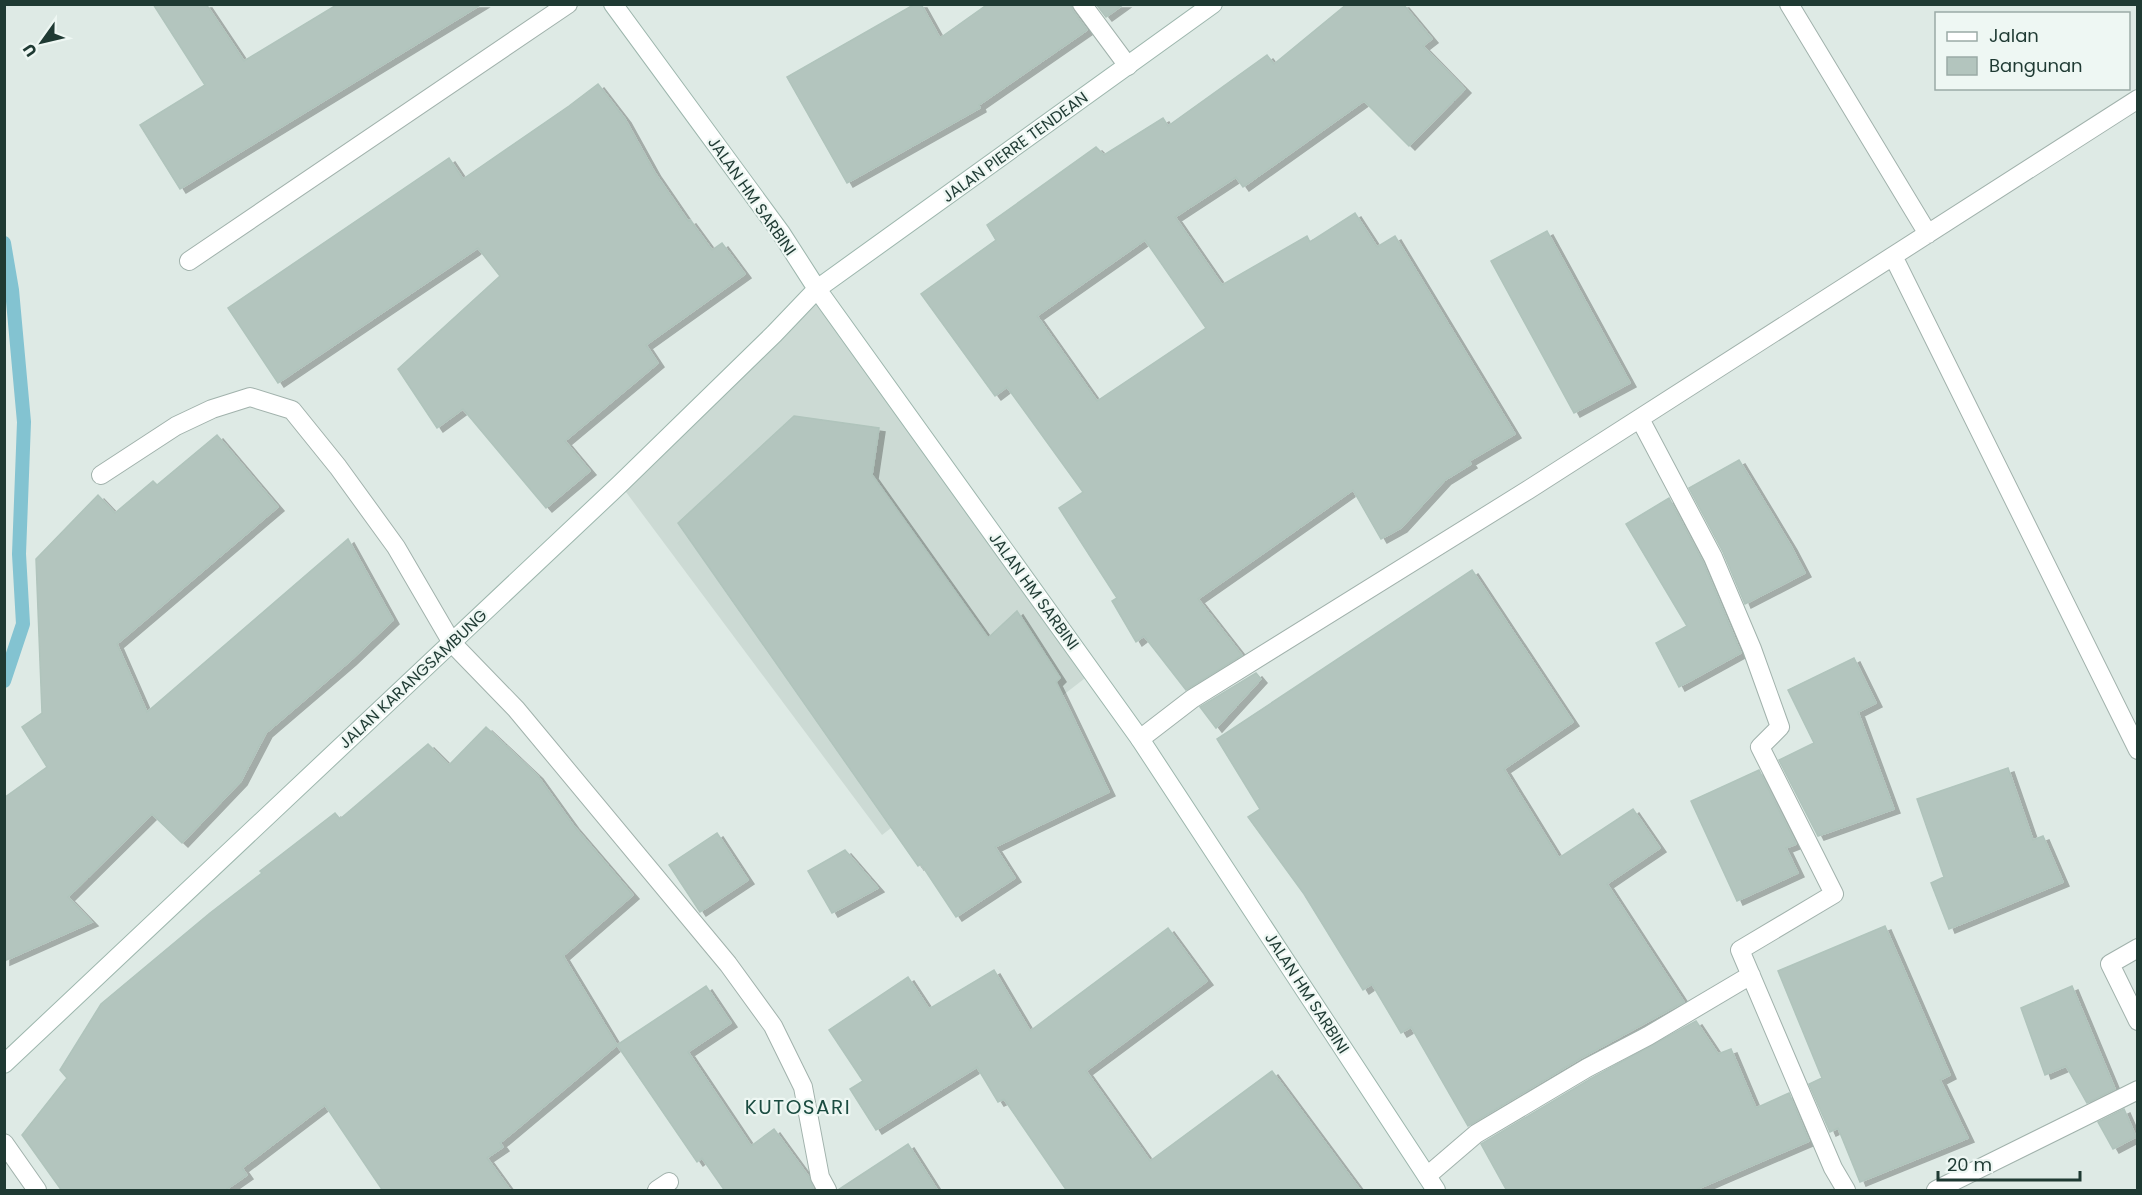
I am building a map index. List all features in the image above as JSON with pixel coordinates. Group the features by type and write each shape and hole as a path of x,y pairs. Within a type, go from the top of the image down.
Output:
{"street":[{"path":"189,261 568,4"},
{"name":"JALAN HM SARBINI","path":"613,4 781,233 817,289 1140,739 1431,1183"},
{"path":"1082,4 1128,66"},
{"name":"JALAN PIERRE TENDEAN","path":"817,289 1214,4"},
{"path":"1790,4 1928,234"},
{"path":"1140,739 1192,699 1640,419 2138,99"},
{"path":"1893,256 2138,750"},
{"name":"JALAN KARANGSAMBUNG","path":"4,1064 620,484 817,289"},
{"path":"101,475 176,426 212,409 250,397 291,410 338,467 396,547 452,643 516,709 728,964 773,1026 803,1087 820,1177 827,1191"},
{"path":"1640,419 1713,557 1752,649 1780,727 1760,747 1834,894 1740,950 1833,1168 1846,1191"},
{"path":"2138,948 2110,964 2138,1021"},
{"path":"1431,1183 1476,1134 1751,975"},
{"path":"1936,1191 2138,1090"},
{"path":"4,1143 37,1191"}],"shaded area":[{"path":"817,289 1093,672 882,835 620,484"}],"building":[{"path":"153,4 206,4 244,61 338,4 482,4 180,189 140,125 205,85"},
{"path":"915,4 921,4 940,38 988,4 1071,4 1073,11 1087,30 979,105 980,108 847,183 787,77"},
{"path":"1096,4 1124,4 1106,17"},
{"path":"1347,4 1403,4 1432,39 1423,46 1465,89 1409,146 1364,101 1243,187 1236,177 1175,217 1222,285 1307,236 1310,242 1355,213 1377,247 1395,236 1515,434 1469,461 1471,464 1445,480 1401,528 1381,539 1353,490 1198,599 1242,655 1186,690 1144,636 1136,642 1112,601 1117,598 1059,508 1083,492 1007,387 995,396 921,294 996,240 987,225 1096,147 1104,155 1163,118 1168,126 1267,55 1274,64","holes":["1145,240 1206,328 1097,401 1037,316"]},
{"path":"598,84 625,119 655,173 688,221 690,220 712,250 722,243 745,274 646,345 658,363 565,441 590,471 546,508 463,409 437,428 398,369 500,276 478,248 278,383 228,308 449,158 463,179"},
{"path":"1547,231 1630,383 1574,413 1491,261"},
{"path":"794,416 879,428 872,475 988,638 1017,611 1060,678 1056,682 1109,792 995,847 1015,878 956,917 921,864 918,866 678,523"},
{"path":"217,435 278,507 117,644 147,712 348,539 393,620 350,661 266,733 241,781 182,843 152,814 68,897 92,922 4,961 4,798 47,767 22,727 42,713 36,559 98,495 115,513 153,481 157,485"},
{"path":"1739,460 1805,573 1745,604 1723,552 1689,488"},
{"path":"1669,498 1703,562 1741,653 1679,687 1656,643 1687,626 1626,524"},
{"path":"1472,570 1573,722 1504,769 1559,858 1633,809 1660,848 1607,884 1684,1002 1581,1058 1468,1126 1411,1027 1401,1033 1372,984 1363,990 1304,894 1248,817 1260,809 1217,739"},
{"path":"1854,658 1876,703 1858,712 1894,809 1818,836 1779,760 1814,743 1788,690"},
{"path":"1256,673 1261,679 1216,728 1200,707"},
{"path":"486,727 537,775 573,825 633,895 563,956 617,1045 500,1143 503,1147 487,1158 511,1191 383,1191 325,1105 242,1168 247,1175 224,1191 62,1191 22,1135 67,1078 60,1070 101,1004 262,873 260,871 335,813 340,819 428,744 449,765"},
{"path":"2008,768 2033,840 2043,836 2063,882 1949,929 1931,883 1944,877 1917,799"},
{"path":"1759,770 1796,844 1786,848 1798,873 1737,901 1691,801"},
{"path":"717,833 748,880 700,912 669,865"},
{"path":"845,850 878,888 832,913 808,871"},
{"path":"1885,926 1950,1075 1940,1080 1968,1138 1860,1182 1838,1128 1830,1132 1809,1084 1822,1078 1778,971"},
{"path":"1168,928 1207,981 1086,1071 1150,1161 1272,1071 1361,1191 1067,1191 1004,1099 998,1102 977,1067 876,1130 850,1089 863,1081 829,1030 908,977 929,1009 994,970 1030,1031"},
{"path":"706,986 731,1023 688,1052 751,1146 774,1129 809,1177 814,1191 725,1191 702,1158 697,1162 617,1045"},
{"path":"2072,986 2115,1089 2087,1103 2066,1066 2045,1075 2021,1008"},
{"path":"1696,1021 1718,1054 1731,1049 1756,1108 1789,1093 1809,1141 1693,1191 1507,1191 1481,1144 1592,1078"},
{"path":"2124,1109 2136,1137 2113,1149 2098,1122"},
{"path":"908,1144 938,1191 838,1191 838,1190"}],"waterway":[{"path":"4,243 12,290 24,422 19,554 23,624 4,681"}],"district":[{"name":"KUTOSARI","path":"798,1107"}]}
